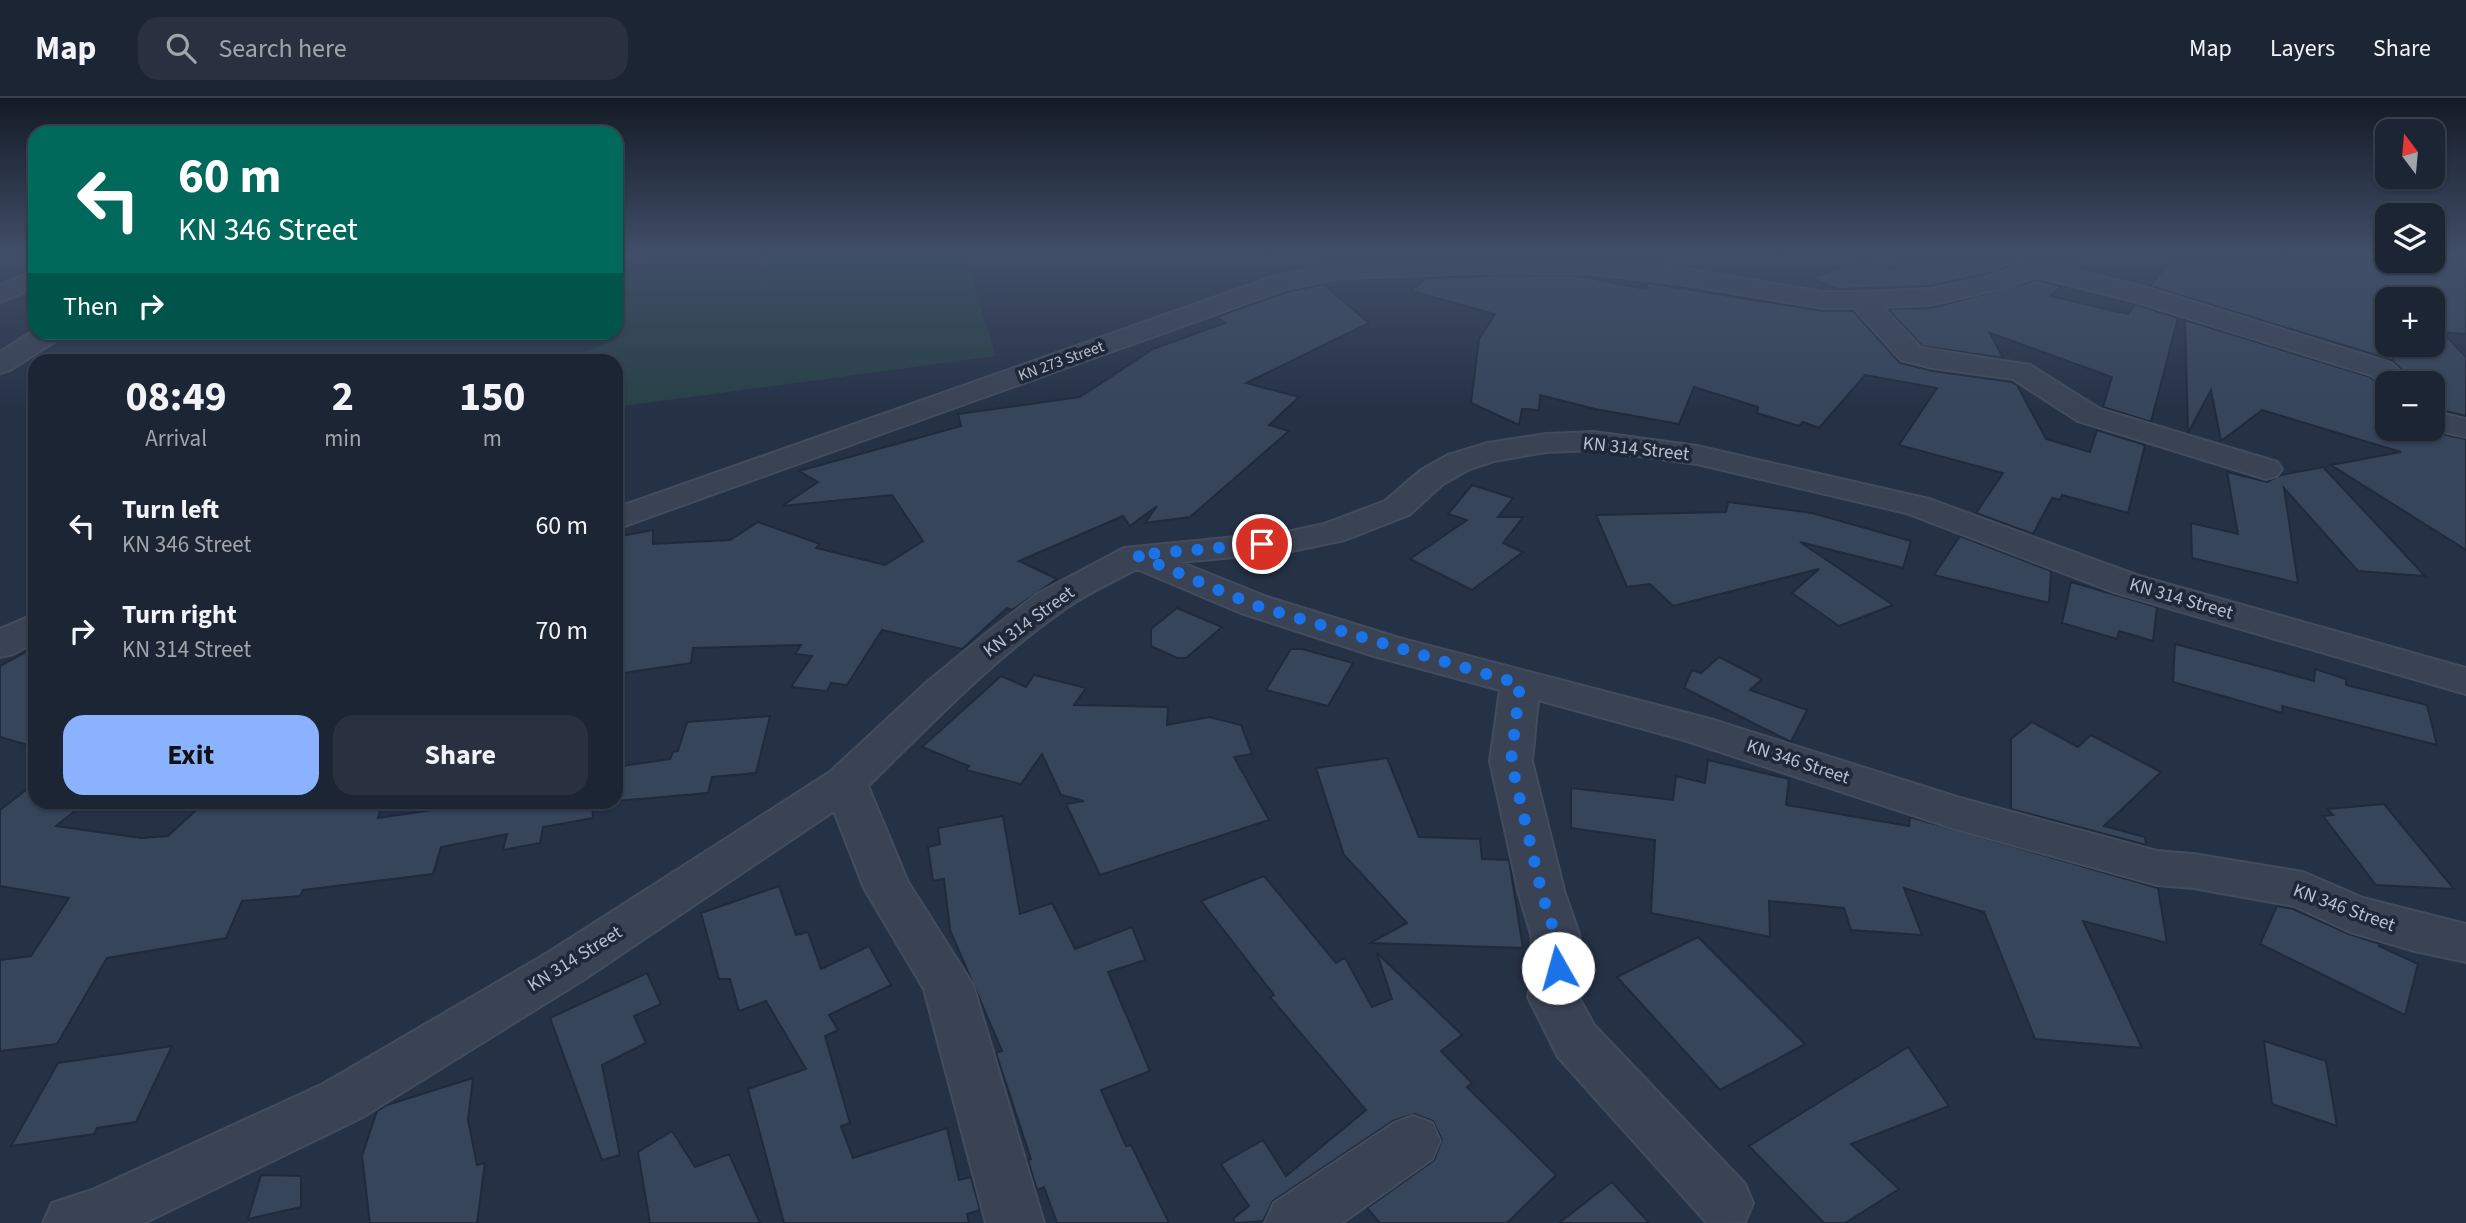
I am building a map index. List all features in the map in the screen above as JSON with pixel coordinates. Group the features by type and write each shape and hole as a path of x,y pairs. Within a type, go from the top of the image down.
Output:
{"street":[{"name":"KN 273 Street","path":"623,517 1213,306"},
{"path":"1867,306 1903,347 1921,358 2020,371 2031,375 2070,407 2090,415 2266,469"},
{"path":"2179,306 2383,371"},
{"path":"0,364 38,340"},
{"path":"2445,422 2466,428"},
{"name":"KN 314 Street","path":"72,1223 98,1216 342,1101 566,966 845,783 940,692 1049,602 1136,555 1287,542 1333,533 1397,508 1432,477 1478,456 1546,443 1594,441 1697,455 1917,506 2126,584 2466,681"},
{"name":"KN 346 Street","path":"1136,555 1254,605 1520,684 1581,696 1696,729 2011,828 2157,868 2193,871 2303,890 2350,913 2415,932 2466,943"},
{"path":"0,645 28,630"},
{"path":"1520,684 1511,761 1542,894 1555,934 1558,968 1553,997 1576,1041 1725,1203"},
{"path":"845,783 887,888 948,985 1015,1223"},
{"path":"1294,1223 1413,1141"}],"green space":[{"path":"623,306 980,306 996,356 623,406 623,354 578,354 608,343 603,340 623,340"}],"building":[{"path":"1246,306 1350,306 1369,323 1246,383 1299,397 1269,425 1289,431 1190,517 1145,523 1157,506 1130,526 1123,516 1019,561 1057,579 1012,610 1007,608 962,649 882,630 847,685 831,683 827,691 791,687 812,656 795,654 801,645 693,648 691,663 623,673 623,536 653,530 653,544 730,540 758,522 820,544 816,548 885,565 923,541 892,495 782,506 818,482 799,471 961,426 958,414 1080,397 1153,349 1225,323 1216,317"},
{"path":"1468,306 1795,306 1823,311 1853,311 1900,363 2017,385 2046,439 2090,452 2097,430 2145,445 2128,513 2062,495 2060,500 2052,498 2033,534 1976,513 2003,473 1899,445 1937,388 1865,375 1819,428 1803,422 1799,426 1757,413 1758,407 1694,387 1679,424 1595,409 1540,395 1539,410 1522,409 1519,425 1471,403 1479,339 1495,314"},
{"path":"2096,306 2128,314 2133,306 2143,306 2178,318 2151,422 2103,407 2112,377 1990,333 2003,358 1922,346 1888,309"},
{"path":"2217,306 2375,306 2375,355"},
{"path":"2445,306 2466,306 2466,334 2445,332"},
{"path":"2185,320 2370,377 2375,381 2375,441 2445,441 2445,435 2466,439 2466,550 2331,465 2401,452 2262,410 2221,441 2211,390 2188,433"},
{"path":"2445,335 2466,357 2466,416 2445,411 2445,371 2403,371 2392,360 2382,357 2445,357"},
{"path":"2323,467 2425,576 2358,571 2284,488 2298,583 2192,558 2191,523 2238,534 2227,472 2267,482 2281,475"},
{"path":"1472,485 1513,498 1498,517 1523,517 1503,543 1523,552 1472,590 1410,559 1467,520 1448,514"},
{"path":"1728,502 1812,513 1911,541 1903,568 1800,542 1893,605 1839,626 1792,593 1819,569 1673,606 1650,584 1627,587 1596,515 1726,512"},
{"path":"1960,536 2051,571 2049,603 1934,575"},
{"path":"2071,582 2157,607 2153,641 2119,631 2117,639 2062,623"},
{"path":"1177,608 1222,627 1186,658 1177,658 1151,646 1151,629"},
{"path":"2175,644 2314,681 2315,669 2346,679 2346,685 2427,705 2437,745 2282,706 2283,713 2173,682"},
{"path":"1291,649 1302,649 1353,663 1328,706 1266,690"},
{"path":"28,651 28,745 0,737 0,666"},
{"path":"1719,657 1762,679 1750,690 1807,710 1791,742 1684,688 1692,670 1701,673"},
{"path":"1034,675 1086,688 1074,705 1168,707 1167,725 1209,717 1241,725 1252,754 1234,757 1269,820 1100,875 1066,804 1084,801 1061,795 1042,754 1021,784 966,770 969,766 922,747 1001,676 1026,687"},
{"path":"770,716 756,773 712,777 708,793 623,800 623,766 670,759 673,752 678,751 687,722"},
{"path":"2032,722 2078,747 2091,735 2161,772 2104,826 2145,837 2146,845 2011,809 2011,739"},
{"path":"1387,758 1419,837 1480,839 1482,859 1509,860 1523,948 1370,943 1407,923 1344,855 1316,768"},
{"path":"1708,760 1789,779 1786,805 1909,826 1910,817 2158,888 2167,943 2083,921 2142,1048 2035,1039 1984,912 1904,888 1922,935 1851,930 1844,908 1769,901 1770,937 1651,913 1655,840 1571,828 1571,788 1673,800 1676,776 1705,783"},
{"path":"28,788 28,809 77,809 56,826 141,838 168,836 197,809 380,809 378,818 439,809 592,809 593,818 543,827 540,843 503,850 507,834 441,847 433,874 303,890 300,896 242,901 226,938 107,958 57,1044 0,1051 0,960 31,956 69,898 0,886 0,810"},
{"path":"2384,804 2454,889 2376,885 2323,816 2333,815 2327,809"},
{"path":"1003,816 1020,914 1052,903 1075,949 1132,927 1145,960 1108,972 1150,1071 1101,1090 1126,1146 1131,1145 1169,1223 1057,1223 1044,1187 1037,1190 1028,1160 1031,1159 996,1053 1002,1051 950,930 944,879 933,881 928,847 940,844 938,828"},
{"path":"1264,876 1336,963 1345,958 1372,1007 1392,999 1377,953 1462,1035 1441,1051 1472,1083 1467,1087 1556,1175 1507,1223 1380,1223 1367,1208 1434,1160 1442,1140 1433,1121 1414,1114 1393,1121 1273,1201 1263,1221 1235,1223 1233,1219 1249,1206 1221,1164 1263,1140 1286,1176 1366,1110 1270,997 1274,995 1201,901"},
{"path":"779,886 796,935 808,932 821,969 869,946 891,985 829,1015 838,1030 825,1036 850,1123 841,1126 853,1158 947,1128 959,1180 971,1177 980,1210 967,1214 969,1223 784,1223 748,1089 806,1069 766,1001 739,1011 730,979 719,979 701,913"},
{"path":"2277,906 2293,909 2349,934 2380,944 2379,946 2418,964 2405,1015 2260,944"},
{"path":"1698,937 1805,1044 1720,1090 1617,977"},
{"path":"647,973 661,1004 634,1016 646,1043 602,1065 620,1155 602,1160 550,1018"},
{"path":"2264,1041 2326,1061 2337,1126 2272,1104"},
{"path":"172,1046 136,1122 97,1128 94,1134 11,1146 58,1063"},
{"path":"1908,1047 1949,1106 1851,1144 1899,1189 1845,1223 1824,1223 1749,1146"},
{"path":"473,1078 468,1120 477,1165 485,1163 477,1223 370,1223 362,1156 377,1111 387,1105"},
{"path":"672,1131 695,1167 729,1154 760,1223 650,1223 638,1152"},
{"path":"261,1175 301,1176 301,1207 248,1219"},
{"path":"1612,1182 1649,1223 1559,1223"}],"route":[{"path":"1262,544 1136,555 1254,605 1387,647 1520,684 1511,761 1542,894 1555,934 1558,968"}]}
